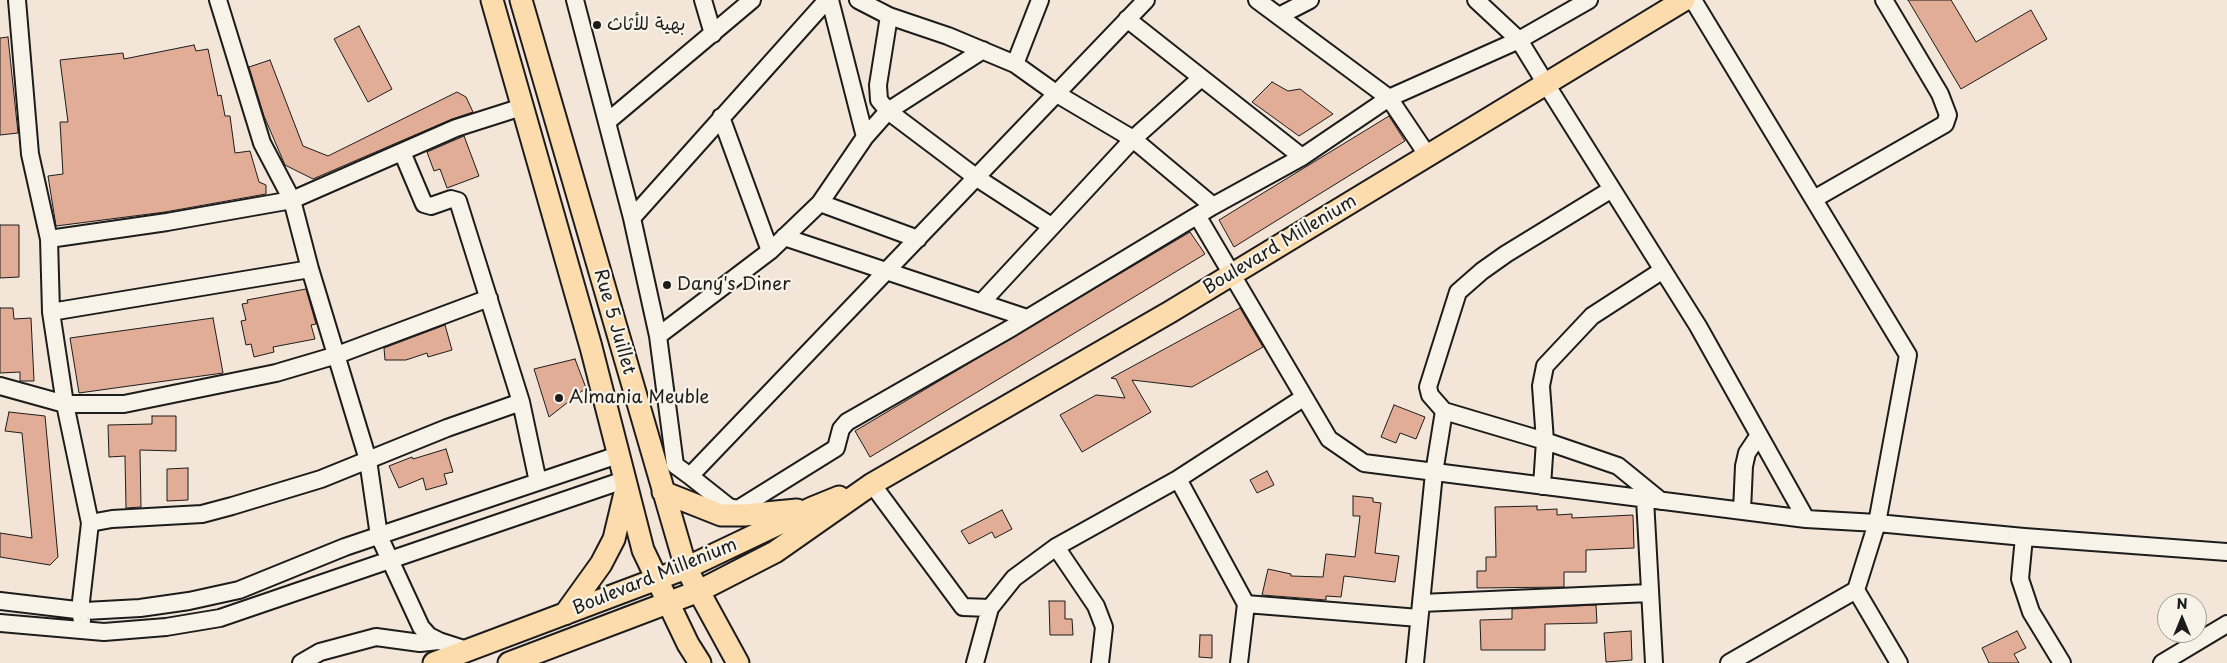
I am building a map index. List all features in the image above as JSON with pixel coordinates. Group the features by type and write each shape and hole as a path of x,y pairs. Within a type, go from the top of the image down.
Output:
{"main road":[{"name":"Rue 5 Juillet","path":"492,0 591,347 643,550 688,644 700,663"},
{"name":"Rue 5 Juillet","path":"521,0 665,477 686,568 738,663"},
{"name":"Boulevard Millenium","path":"509,663 698,592 775,552 872,484 1233,274 1684,0"},
{"path":"665,477 721,515 744,515 812,508"},
{"path":"565,614 601,564 614,539 625,484"},
{"name":"Boulevard Millenium","path":"434,663 686,568 812,508 872,484"}],"street":[{"path":"18,0 30,154 48,238 51,312 65,404 90,523 80,610 83,631"},
{"path":"218,0 262,143 292,200 310,269 368,460 380,536 421,627 429,636 467,650"},
{"path":"574,0 632,218 658,336 665,477 690,476 729,507 738,509 836,448 841,429 847,422 1027,318 1198,217 1213,206 1302,157 1389,98 1518,40 1588,0"},
{"path":"702,0 713,34"},
{"path":"607,122 752,0"},
{"path":"632,218 721,117 829,0"},
{"path":"829,0 866,137"},
{"path":"858,0 889,16 984,50 1014,64 1057,94 1132,139 1213,206"},
{"path":"1014,64 1040,0"},
{"path":"690,476 1146,0"},
{"path":"1257,0 1389,98 1428,156"},
{"path":"1279,16 1310,0"},
{"path":"1476,0 1518,40 1546,84 1698,326 1806,519"},
{"path":"1693,0 1908,355 1878,523 1856,590 1729,663"},
{"path":"1814,199 1945,124 1948,115 1940,94 1884,0"},
{"path":"889,16 877,95 888,111 977,178 1051,226"},
{"path":"1128,19 1302,157"},
{"path":"658,336 770,251 820,204 866,137 888,111 984,50"},
{"path":"981,303 1132,139 1201,78"},
{"path":"48,238 167,222 292,200 456,128 522,107"},
{"path":"721,117 770,251"},
{"path":"402,152 424,204 431,206 452,199 458,201 521,402 538,482"},
{"path":"1612,189 1498,260 1458,292 1428,387 1430,395 1444,411 1544,441 1618,466 1653,500 1650,593 1654,663"},
{"path":"820,204 918,239"},
{"path":"1198,217 1233,274 1328,440 1364,463 1806,519 1878,523 2024,538 2227,552"},
{"path":"784,237 886,273 1027,318"},
{"path":"51,312 310,269"},
{"path":"1542,486 1544,441 1541,386 1545,366 1592,316 1663,270"},
{"path":"0,386 65,404 124,404 276,373 337,355 489,298"},
{"path":"975,663 990,608 1014,578 1056,548 1178,479 1303,398"},
{"path":"90,523 112,519 202,514 321,479 447,428 521,402"},
{"path":"1415,663 1434,473 1444,411"},
{"path":"1742,511 1744,466 1747,453 1759,435"},
{"path":"0,601 80,610 140,608 190,602 239,590 380,536 618,455"},
{"path":"1178,479 1246,604 1239,663"},
{"path":"0,623 104,632 166,627 220,618 625,484"},
{"path":"872,484 962,607 990,608"},
{"path":"2024,538 2020,579 2031,612 2062,663"},
{"path":"1056,548 1096,606 1104,627 1100,663"},
{"path":"1856,590 1900,663"},
{"path":"1246,604 1420,610 1650,593"},
{"path":"2162,663 2227,624"},
{"path":"301,663 320,652 376,637 420,643 439,641"}],"building":[{"path":"1908,0 1951,0 1976,42 2031,10 2047,39 1961,89"},
{"path":"359,26 392,89 368,102 334,39"},
{"path":"8,37 18,133 0,135 0,38"},
{"path":"194,45 196,51 208,49 218,96 221,95 225,116 230,116 235,153 250,151 259,182 266,185 266,194 165,212 56,226 48,176 63,174 60,122 68,122 60,60 123,53 124,59"},
{"path":"270,60 303,146 328,156 457,92 466,97 473,112 452,119 313,179 285,165 264,116 249,67"},
{"path":"1272,82 1288,91 1300,89 1333,114 1299,136 1252,102"},
{"path":"1389,116 1405,141 1234,247 1219,220"},
{"path":"464,136 479,176 447,188 440,169 434,171 427,152"},
{"path":"0,225 19,225 19,277 0,278"},
{"path":"1190,232 1205,254 870,457 855,431"},
{"path":"306,289 316,324 311,325 315,339 273,347 274,352 254,357 251,344 246,345 241,321 246,320 242,304 248,303 247,300"},
{"path":"0,308 13,308 14,319 31,318 34,381 20,381 20,372 0,373"},
{"path":"1240,308 1263,347 1192,387 1132,380 1151,412 1082,452 1060,415 1096,395 1125,398 1116,379 1111,378"},
{"path":"213,318 223,373 79,393 70,338"},
{"path":"445,325 452,350 428,357 427,353 406,360 385,360 384,348"},
{"name":"Almania Meuble","path":"575,359 586,388 549,417 534,369"},
{"path":"1394,405 1425,417 1416,439 1400,433 1396,443 1381,437"},
{"path":"9,412 45,416 58,557 50,565 0,557 0,533 32,538 22,433 5,431"},
{"path":"152,416 176,416 176,451 140,450 141,507 126,508 125,456 109,457 108,425 152,424"},
{"path":"446,449 453,472 444,474 447,484 426,490 423,478 399,488 389,466 412,457 413,459"},
{"path":"188,468 188,500 167,501 167,469"},
{"path":"1267,471 1274,485 1257,493 1250,480"},
{"path":"1353,496 1373,498 1373,502 1381,503 1375,553 1399,556 1395,582 1344,576 1341,597 1326,596 1326,600 1262,595 1268,569 1291,574 1291,576 1323,577 1326,554 1355,557 1360,516 1353,516"},
{"path":"1537,506 1537,510 1557,509 1557,515 1572,514 1572,518 1633,515 1634,548 1586,550 1586,572 1564,572 1564,587 1477,588 1477,571 1486,571 1486,557 1496,557 1495,507"},
{"path":"1002,510 1012,529 995,538 992,532 969,544 961,531"},
{"path":"1049,601 1065,601 1065,619 1072,619 1073,635 1050,635"},
{"path":"1596,605 1597,623 1545,624 1545,650 1481,650 1480,620 1512,619 1512,609"},
{"path":"1631,631 1632,660 1606,662 1604,633"},
{"path":"2017,631 2026,648 2014,654 2019,663 1989,663 1982,648"},
{"path":"1200,635 1212,635 1212,658 1199,657"}],"place":[{"name":"بهية للأثاث","path":"597,25"},
{"name":"Dany's Diner","path":"667,285"},
{"name":"Almania Meuble","path":"559,398"}]}
